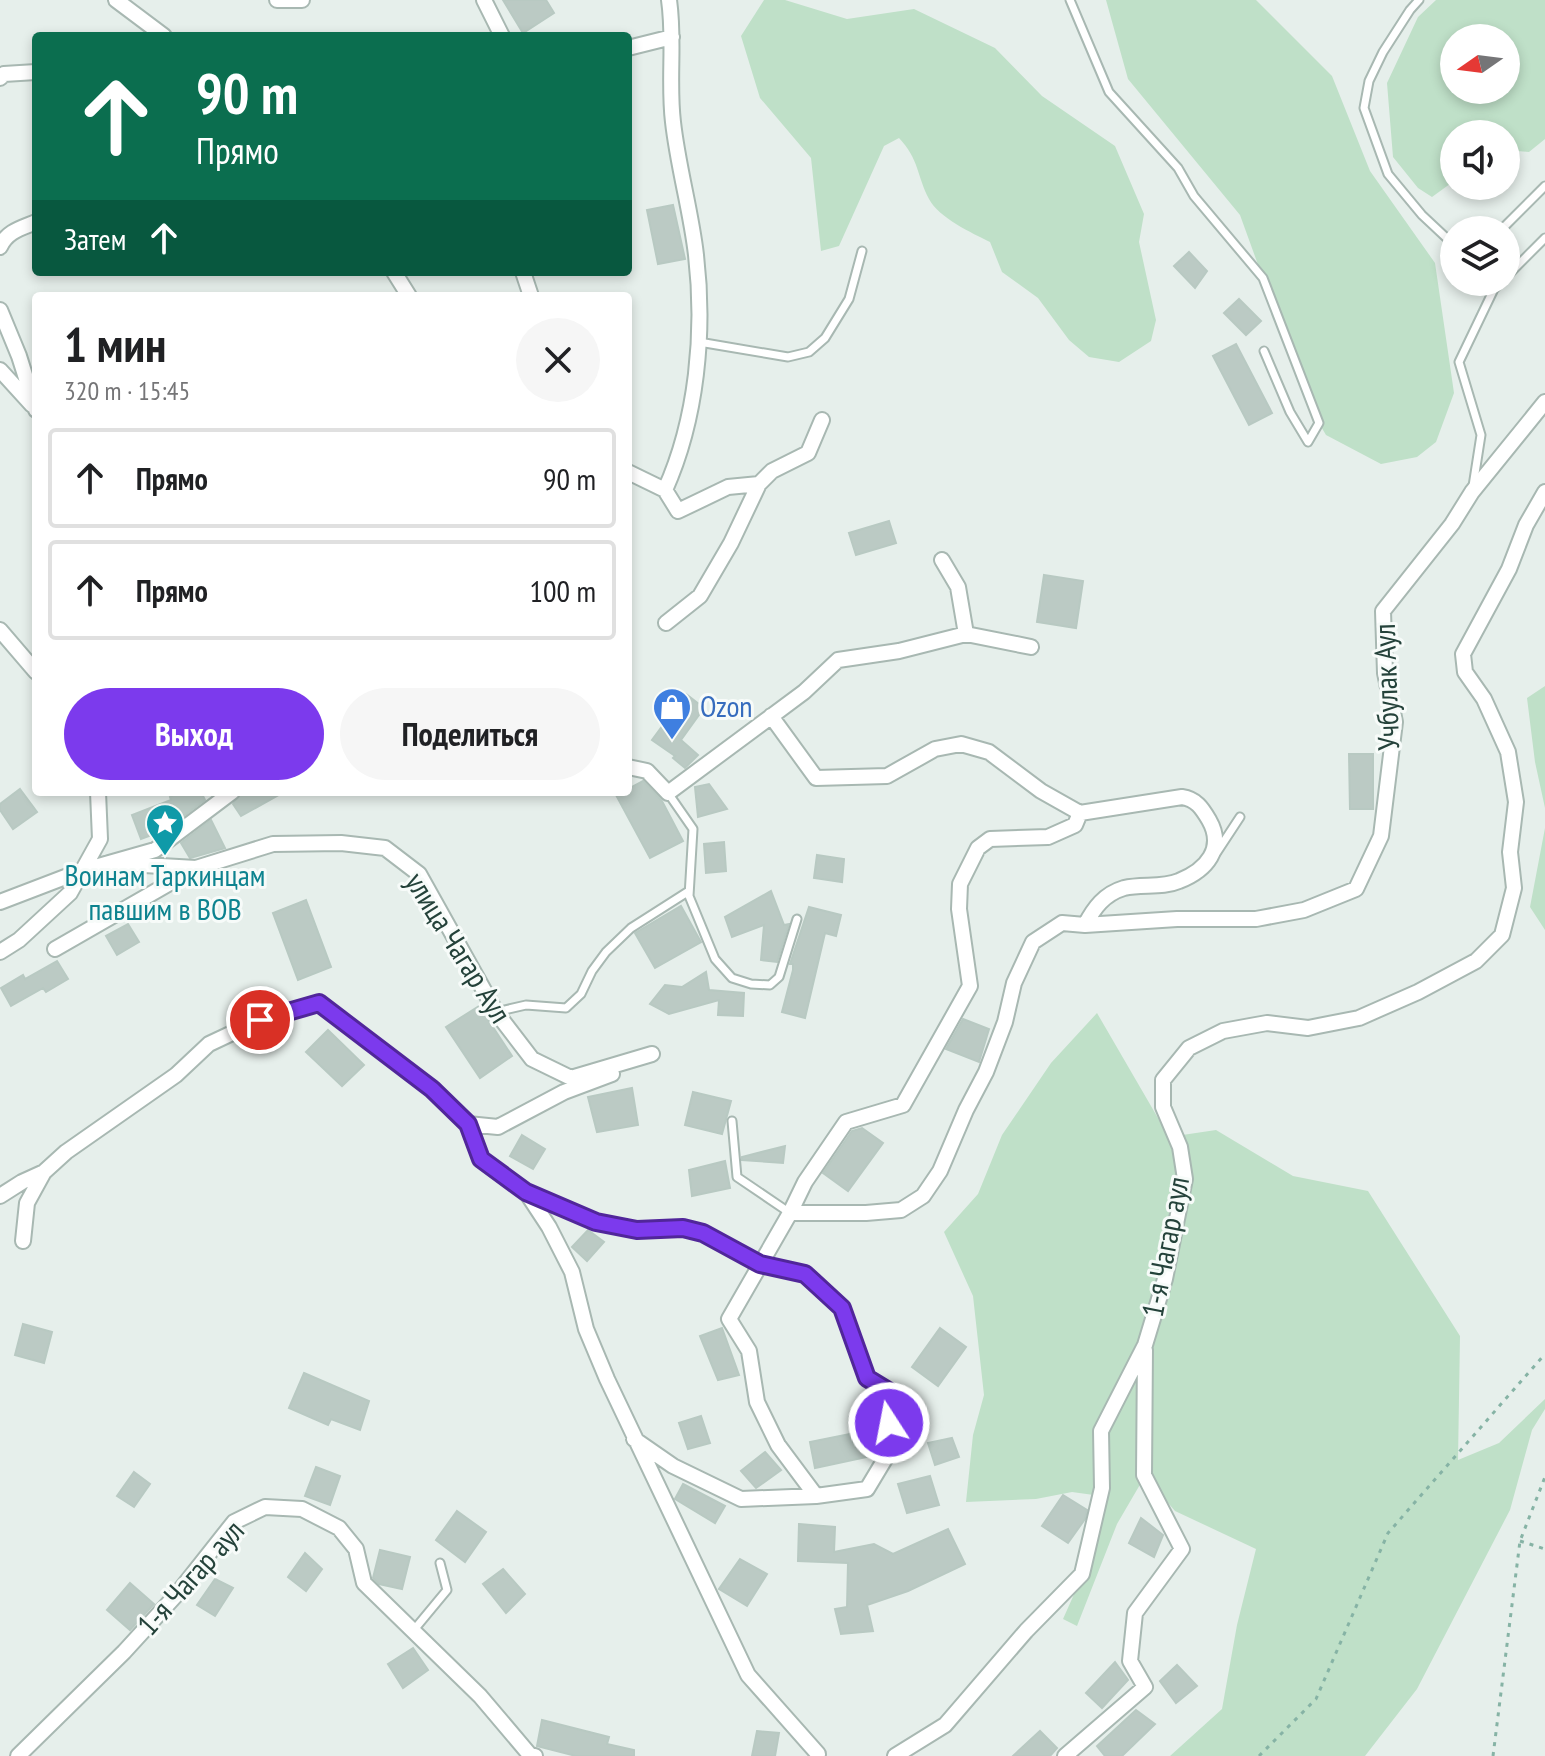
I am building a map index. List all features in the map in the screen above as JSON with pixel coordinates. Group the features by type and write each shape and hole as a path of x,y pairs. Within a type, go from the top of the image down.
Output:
{"street":[{"path":"116,0 159,32"},
{"path":"277,0 302,0"},
{"path":"484,0 500,32"},
{"path":"665,490 677,463 695,382 697,342 696,257 673,123 669,81 672,37 669,0"},
{"path":"632,47 672,37"},
{"path":"0,78 4,74 32,72"},
{"path":"0,247 3,240 17,228 32,223"},
{"path":"0,310 32,397"},
{"path":"0,370 32,406"},
{"name":"Учбулак Аул","path":"790,1213 901,1210 923,1196 940,1171 986,1072 1005,1022 1014,983 1033,942 1062,923 1085,925 1177,919 1256,919 1304,910 1356,889 1381,836 1395,722 1385,673 1383,611 1452,524 1472,492 1545,402"},
{"path":"666,623 700,596 731,543 759,484 772,471 808,453 822,420"},
{"path":"632,474 665,490 678,511 728,487 759,484"},
{"name":"1-я Чагар аул","path":"895,1756 945,1725 1026,1631 1082,1574 1102,1488 1101,1431 1145,1345 1165,1279 1185,1179 1180,1147 1163,1107 1163,1080 1189,1048 1223,1031 1267,1023 1308,1028 1359,1018 1418,992 1476,961 1502,935 1514,888 1510,852 1516,802 1508,752 1484,699 1465,672 1463,661 1465,647 1509,569 1526,525 1545,492"},
{"path":"942,560 958,587 966,634"},
{"path":"0,630 32,667"},
{"path":"632,768 647,771 668,793 804,692 838,660 899,651 966,634 1031,647"},
{"path":"771,716 816,778 887,776 935,749 961,744 989,752 1041,791 1080,813 1182,797 1190,798 1204,811 1217,839 1213,857 1178,882 1123,889 1109,895 1098,903 1085,925"},
{"path":"0,952 19,940 70,893 100,839 98,796"},
{"path":"0,902 81,871 155,850 227,796"},
{"path":"816,1496 771,1431 757,1402 749,1351 729,1319 805,1182 846,1122 903,1105 970,986 959,909 960,884 978,848 990,839 1048,837 1075,825 1080,813"},
{"name":"улица Чагар Аул","path":"109,863 196,868 273,844 341,843 385,848 419,874 496,1012 532,1059 571,1078 652,1054 606,1077 564,1092 498,1127 468,1124"},
{"path":"55,949 196,868"},
{"path":"0,1196 44,1172 122,1111 176,1075 209,1044 260,1020 319,1003 432,1089 468,1124 481,1159 526,1192 596,1222 637,1230 683,1228 703,1233 760,1264 805,1274 842,1308 867,1378 890,1392 888,1454 867,1489 816,1496 741,1499 673,1466 634,1439"},
{"path":"23,1241 27,1203 44,1172"},
{"path":"526,1192 549,1227 572,1272 586,1329 634,1439 748,1675 820,1755"},
{"path":"1065,1756 1145,1687 1130,1661 1135,1613 1182,1549 1144,1475 1145,1345"},
{"name":"1-я Чагар аул","path":"18,1756 145,1629 234,1522 265,1507 302,1509 339,1528 356,1549 364,1583 480,1696 530,1755 535,1756"}],"lane":[{"path":"1070,0 1109,92 1178,168 1194,196 1263,278 1319,423 1308,442 1290,412 1264,351"},
{"path":"1419,0 1383,52 1369,81 1364,108 1388,174 1440,232"},
{"path":"1515,216 1545,186"},
{"path":"1520,263 1545,238"},
{"path":"697,342 788,357 809,352 825,338 849,299 862,251"},
{"path":"1472,492 1481,435 1459,362 1489,296"},
{"path":"668,793 693,829 689,891 715,959 732,978 751,984 770,985 779,977 797,919"},
{"path":"1213,857 1231,835 1240,817"},
{"path":"496,1012 526,1005 566,1008 581,994 592,971 623,936 689,891"},
{"path":"732,1121 737,1177 790,1213"},
{"path":"413,1631 447,1590 440,1563"}],"path":[{"path":"1259,1756 1316,1699 1388,1533 1545,1354"},
{"path":"1493,1756 1520,1541 1545,1477"},
{"path":"1520,1541 1545,1549"}],"green space":[{"path":"764,0 785,0 847,19 914,9 995,48 1042,96 1115,146 1144,214 1139,242 1156,320 1151,341 1119,362 1089,357 1069,340 1038,298 1002,272 990,242 956,224 934,206 910,153 899,138 884,146 839,246 821,251 811,158 760,98 741,36"},
{"path":"1106,0 1256,0 1332,76 1370,171 1435,263 1454,393 1436,442 1417,457 1381,464 1326,435 1310,408 1240,215 1128,79"},
{"path":"1436,0 1545,0 1545,139 1529,152 1520,151 1520,120 1440,120 1440,191 1432,197 1418,188 1393,157 1387,83 1418,17"},
{"path":"1545,686 1545,808 1535,762 1527,698"},
{"path":"1545,828 1545,930 1530,907"},
{"path":"1097,1013 1169,1137 1216,1130 1293,1176 1368,1191 1460,1336 1458,1460 1499,1443 1545,1399 1545,1409 1532,1430 1510,1510 1417,1689 1365,1756 1170,1756 1222,1709 1237,1625 1256,1549 1175,1511 1145,1476 1117,1524 1077,1626 1063,1619 1088,1563 1101,1496 1072,1492 1036,1499 966,1502 973,1435 984,1395 973,1296 944,1232 978,1194 1002,1135 1051,1063"}],"building":[{"path":"503,0 546,0 554,13 522,32"},
{"path":"673,205 685,259 658,264 647,210"},
{"path":"1189,252 1207,271 1195,288 1174,266"},
{"path":"1239,299 1261,321 1246,335 1224,313"},
{"path":"1236,344 1272,413 1249,425 1213,356"},
{"path":"889,521 896,543 856,555 849,533"},
{"path":"1044,575 1083,581 1076,628 1037,622"},
{"path":"686,694 704,708 681,740 698,755 685,768 673,758 675,756 652,740"},
{"path":"1349,754 1373,754 1373,809 1350,809"},
{"path":"643,781 662,801 683,841 650,858 617,796 632,796 632,787"},
{"path":"709,784 727,809 698,817 695,787"},
{"path":"20,789 37,812 13,829 0,810 0,804"},
{"path":"203,796 205,800 165,830 141,839 132,815 171,800 170,797"},
{"path":"239,796 277,796 241,816 233,804"},
{"path":"211,820 225,848 190,858 181,843"},
{"path":"724,842 726,871 706,873 704,844"},
{"path":"817,855 844,859 842,882 814,878"},
{"path":"771,891 784,925 789,924 777,962 761,960 764,925 732,937 725,917"},
{"path":"306,900 331,967 298,980 273,913"},
{"path":"681,906 701,942 655,968 635,933"},
{"path":"809,907 841,915 836,936 825,933 805,1018 782,1012 793,970 793,964 790,964"},
{"path":"128,924 139,942 117,955 106,936"},
{"path":"57,961 68,979 46,992 43,988 11,1006 1,988"},
{"path":"706,972 709,990 744,993 743,1016 718,1015 719,1000 669,1014 650,1004 665,985 682,987"},
{"path":"479,1006 512,1056 480,1078 446,1027"},
{"path":"963,1019 989,1029 979,1062 946,1049"},
{"path":"328,1030 364,1065 342,1086 306,1052"},
{"path":"632,1088 638,1125 597,1132 588,1097"},
{"path":"693,1092 731,1101 722,1134 685,1125"},
{"path":"862,1128 883,1143 848,1191 823,1173 852,1131"},
{"path":"522,1135 545,1149 533,1169 510,1156"},
{"path":"785,1146 783,1163 742,1160 742,1157"},
{"path":"725,1161 730,1188 692,1196 689,1170"},
{"path":"588,1230 604,1242 587,1261 572,1247"},
{"path":"23,1324 52,1332 44,1363 15,1355"},
{"path":"722,1328 739,1375 718,1380 700,1336"},
{"path":"940,1328 966,1347 938,1386 912,1367"},
{"path":"304,1373 369,1401 360,1430 331,1419 328,1425 289,1408"},
{"path":"701,1416 710,1443 688,1449 679,1423"},
{"path":"870,1430 876,1455 815,1468 810,1442"},
{"path":"952,1438 959,1457 935,1465 928,1443"},
{"path":"765,1452 781,1470 756,1488 741,1471"},
{"path":"316,1467 340,1476 330,1505 305,1496"},
{"path":"134,1472 150,1484 134,1507 117,1496"},
{"path":"930,1476 939,1505 907,1513 898,1484"},
{"path":"683,1484 725,1506 715,1523 675,1499"},
{"path":"1063,1495 1087,1510 1085,1519 1068,1543 1042,1526"},
{"path":"457,1511 486,1532 465,1562 436,1540"},
{"path":"1141,1518 1163,1535 1154,1557 1129,1543"},
{"path":"799,1524 835,1527 834,1552 874,1544 893,1554 948,1529 965,1564 908,1591 867,1605 873,1631 841,1634 835,1609 847,1607 848,1563 798,1561"},
{"path":"380,1550 410,1557 402,1589 379,1584 373,1578"},
{"path":"305,1553 322,1569 306,1591 288,1577"},
{"path":"740,1559 767,1574 747,1606 719,1589"},
{"path":"503,1569 525,1594 506,1613 483,1584"},
{"path":"215,1579 233,1588 215,1616 197,1605"},
{"path":"130,1583 154,1604 130,1630 107,1610"},
{"path":"413,1648 428,1670 403,1688 388,1664"},
{"path":"1115,1662 1128,1680 1102,1708 1086,1693"},
{"path":"1177,1665 1197,1686 1176,1703 1160,1681"},
{"path":"1136,1710 1155,1724 1122,1756 1105,1756 1097,1746"},
{"path":"542,1720 609,1737 607,1744 634,1750 634,1756 576,1756 537,1746"},
{"path":"757,1731 779,1733 775,1756 752,1756"},
{"path":"1040,1731 1057,1748 1050,1756 1013,1756"}],"place":[{"name":"Ozon","path":"672,741"},
{"name":"Воинам Таркинцам павшим в ВОВ","path":"165,857"}],"route":[{"path":"260,1020 319,1003 432,1089 468,1124 481,1159 526,1192 596,1222 637,1230 683,1228 703,1233 760,1264 805,1274 842,1308 867,1378 890,1392 889,1423"}]}
